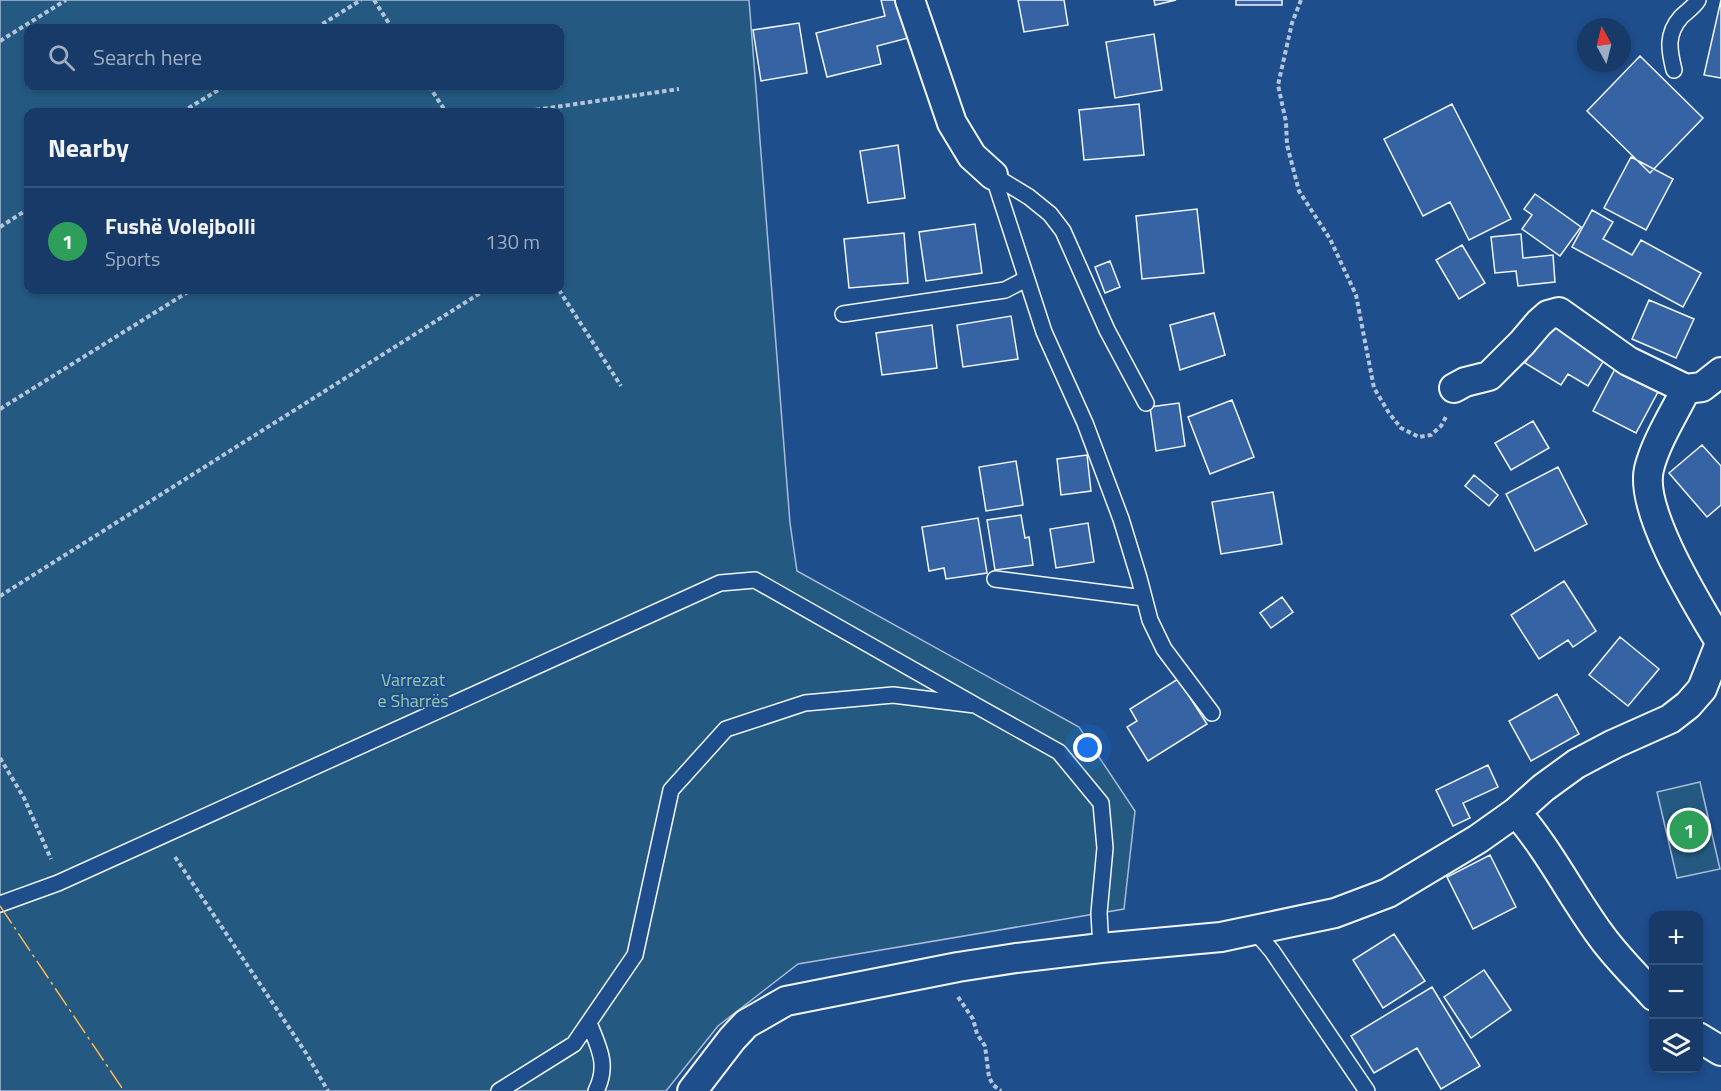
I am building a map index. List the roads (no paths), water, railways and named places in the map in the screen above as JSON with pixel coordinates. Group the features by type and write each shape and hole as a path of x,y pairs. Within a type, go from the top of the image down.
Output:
{"street":[{"path":"910,0 952,123 972,156 993,175"},
{"path":"1454,388 1465,382 1489,376 1539,323 1548,315 1559,312 1628,361 1686,389 1702,387 1721,372"},
{"path":"692,1091 746,1024 786,1001 958,967 1101,948 1221,937 1335,912 1388,893 1478,839 1576,764 1670,719 1688,705 1701,689 1720,641 1685,583 1651,505 1647,486 1648,471 1653,456 1686,389"},
{"path":"1516,812 1537,836 1599,934 1649,992"},
{"path":"1703,1040 1721,1051"}],"lane":[{"path":"1674,70 1668,49 1671,33 1698,0"},
{"path":"993,175 1044,332 1101,463 1124,529 1150,620 1164,649 1212,713"},
{"path":"993,175 1050,213 1063,231 1107,330 1146,403"},
{"path":"843,314 1005,290 1026,279"},
{"path":"995,579 1144,598"},
{"path":"0,904 58,883 720,583 755,580 1059,752 1101,803 1105,848 1099,913 1101,948"},
{"path":"499,1091 574,1044 635,955 671,790 726,729 805,703 893,695 975,705"},
{"path":"1254,930 1272,951 1367,1091"},
{"path":"589,1023 603,1058 602,1080 596,1091"}],"place":[{"name":"Fushë Volejbolli","path":"1689,830"}],"park label":[{"name":"Varrezat e Sharrës","path":"413,690"}]}
